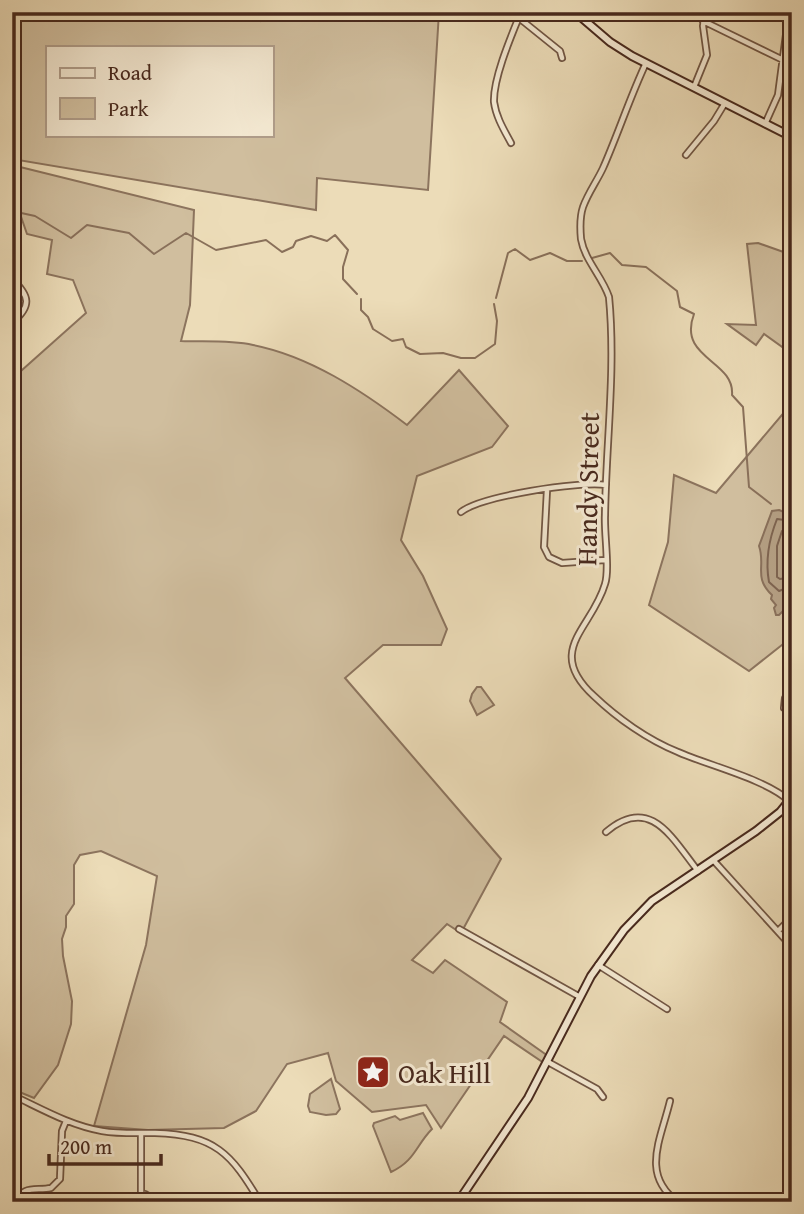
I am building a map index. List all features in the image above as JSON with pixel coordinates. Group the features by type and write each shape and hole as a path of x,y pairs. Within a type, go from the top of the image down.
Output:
{"main road":[{"path":"575,12 610,42 646,63 792,136"},
{"path":"458,1202 521,1109 598,965 624,930 652,901 699,872 772,819 791,799"}],"street":[{"path":"694,87 707,55 703,21 705,12"},
{"path":"765,124 778,95 789,12"},
{"path":"510,143 494,101 496,82 508,40 520,15 560,51 562,58"},
{"path":"703,21 783,60"},
{"name":"Handy Street","path":"646,63 604,165 583,206 581,217 580,230 586,255 605,287 610,308 610,415 606,485 606,582 571,648 572,663 584,686 604,705 662,745 775,789 791,799"},
{"path":"686,155 725,103"},
{"path":"12,279 27,300 25,309 12,323"},
{"path":"461,512 473,504 582,483 606,485"},
{"path":"547,490 544,547 549,558 562,563 606,559"},
{"path":"784,709 785,698 792,688"},
{"path":"606,832 625,818 640,816 652,819 699,872"},
{"path":"714,861 792,947"},
{"path":"778,932 792,917"},
{"path":"459,929 581,997"},
{"path":"598,965 667,1009"},
{"path":"548,1062 597,1089 603,1097"},
{"path":"12,1095 66,1121 104,1131 188,1136 217,1148 235,1164 260,1202"},
{"path":"670,1101 655,1169 661,1187 678,1202"},
{"path":"16,1202 25,1190 51,1188 60,1179 62,1131 66,1121"},
{"path":"141,1133 141,1202"},
{"path":"789,1164 792,1170"},
{"path":"113,1202 141,1195 149,1195 158,1202"}],"green space":[{"path":"12,12 240,12 260,21 265,12 439,12 428,190 317,178 316,210 12,159"},
{"path":"12,165 194,210 190,305 181,341 244,343 294,357 353,387 407,425 459,370 508,426 492,447 417,476 401,540 423,576 447,629 441,645 383,645 345,678 501,859 461,933 447,924 412,960 433,973 445,960 507,1002 500,1022 548,1056 544,1063 504,1036 441,1128 426,1105 372,1112 336,1081 328,1053 287,1064 256,1111 224,1128 148,1130 94,1126 146,945 157,876 101,851 80,855 74,865 74,904 66,916 62,939 72,1001 71,1024 58,1065 34,1098 12,1089 12,379 86,313 73,280 47,274 52,240 27,234 19,211 12,210"},
{"path":"758,243 792,255 792,354 764,334 756,345 727,324 756,325 747,244"},
{"path":"792,403 792,637 749,671 649,605 668,542 674,475 716,493"},
{"path":"477,687 481,687 494,705 477,715 470,701"},
{"path":"331,1079 340,1109 336,1114 326,1115 310,1112 310,1094"},
{"path":"423,1113 432,1129 410,1158 391,1172 374,1123 395,1116 400,1120"}],"water":[{"path":"779,510 792,515 792,593 786,596 785,609 776,615 776,605 761,577 759,546 772,511"}],"waterway":[{"path":"12,211 35,216 71,238 87,225 129,233 154,254 186,233 216,250 266,240 282,252 293,247 296,241 311,236 327,241 335,235 348,250 343,279 357,294"},
{"path":"496,298 508,253 515,249 530,260 550,253 567,261 582,261"},
{"path":"592,258 610,253 622,265 646,267 677,291 680,307 694,314 691,329 693,341 725,374 731,383 732,395 743,407 749,487 771,504"},
{"path":"361,299 361,310 368,317 373,329 392,341 403,339 406,347 420,354 443,353 461,358 475,358 495,344 497,321 494,304"}],"place":[{"name":"Oak Hill","path":"373,1072"}]}
